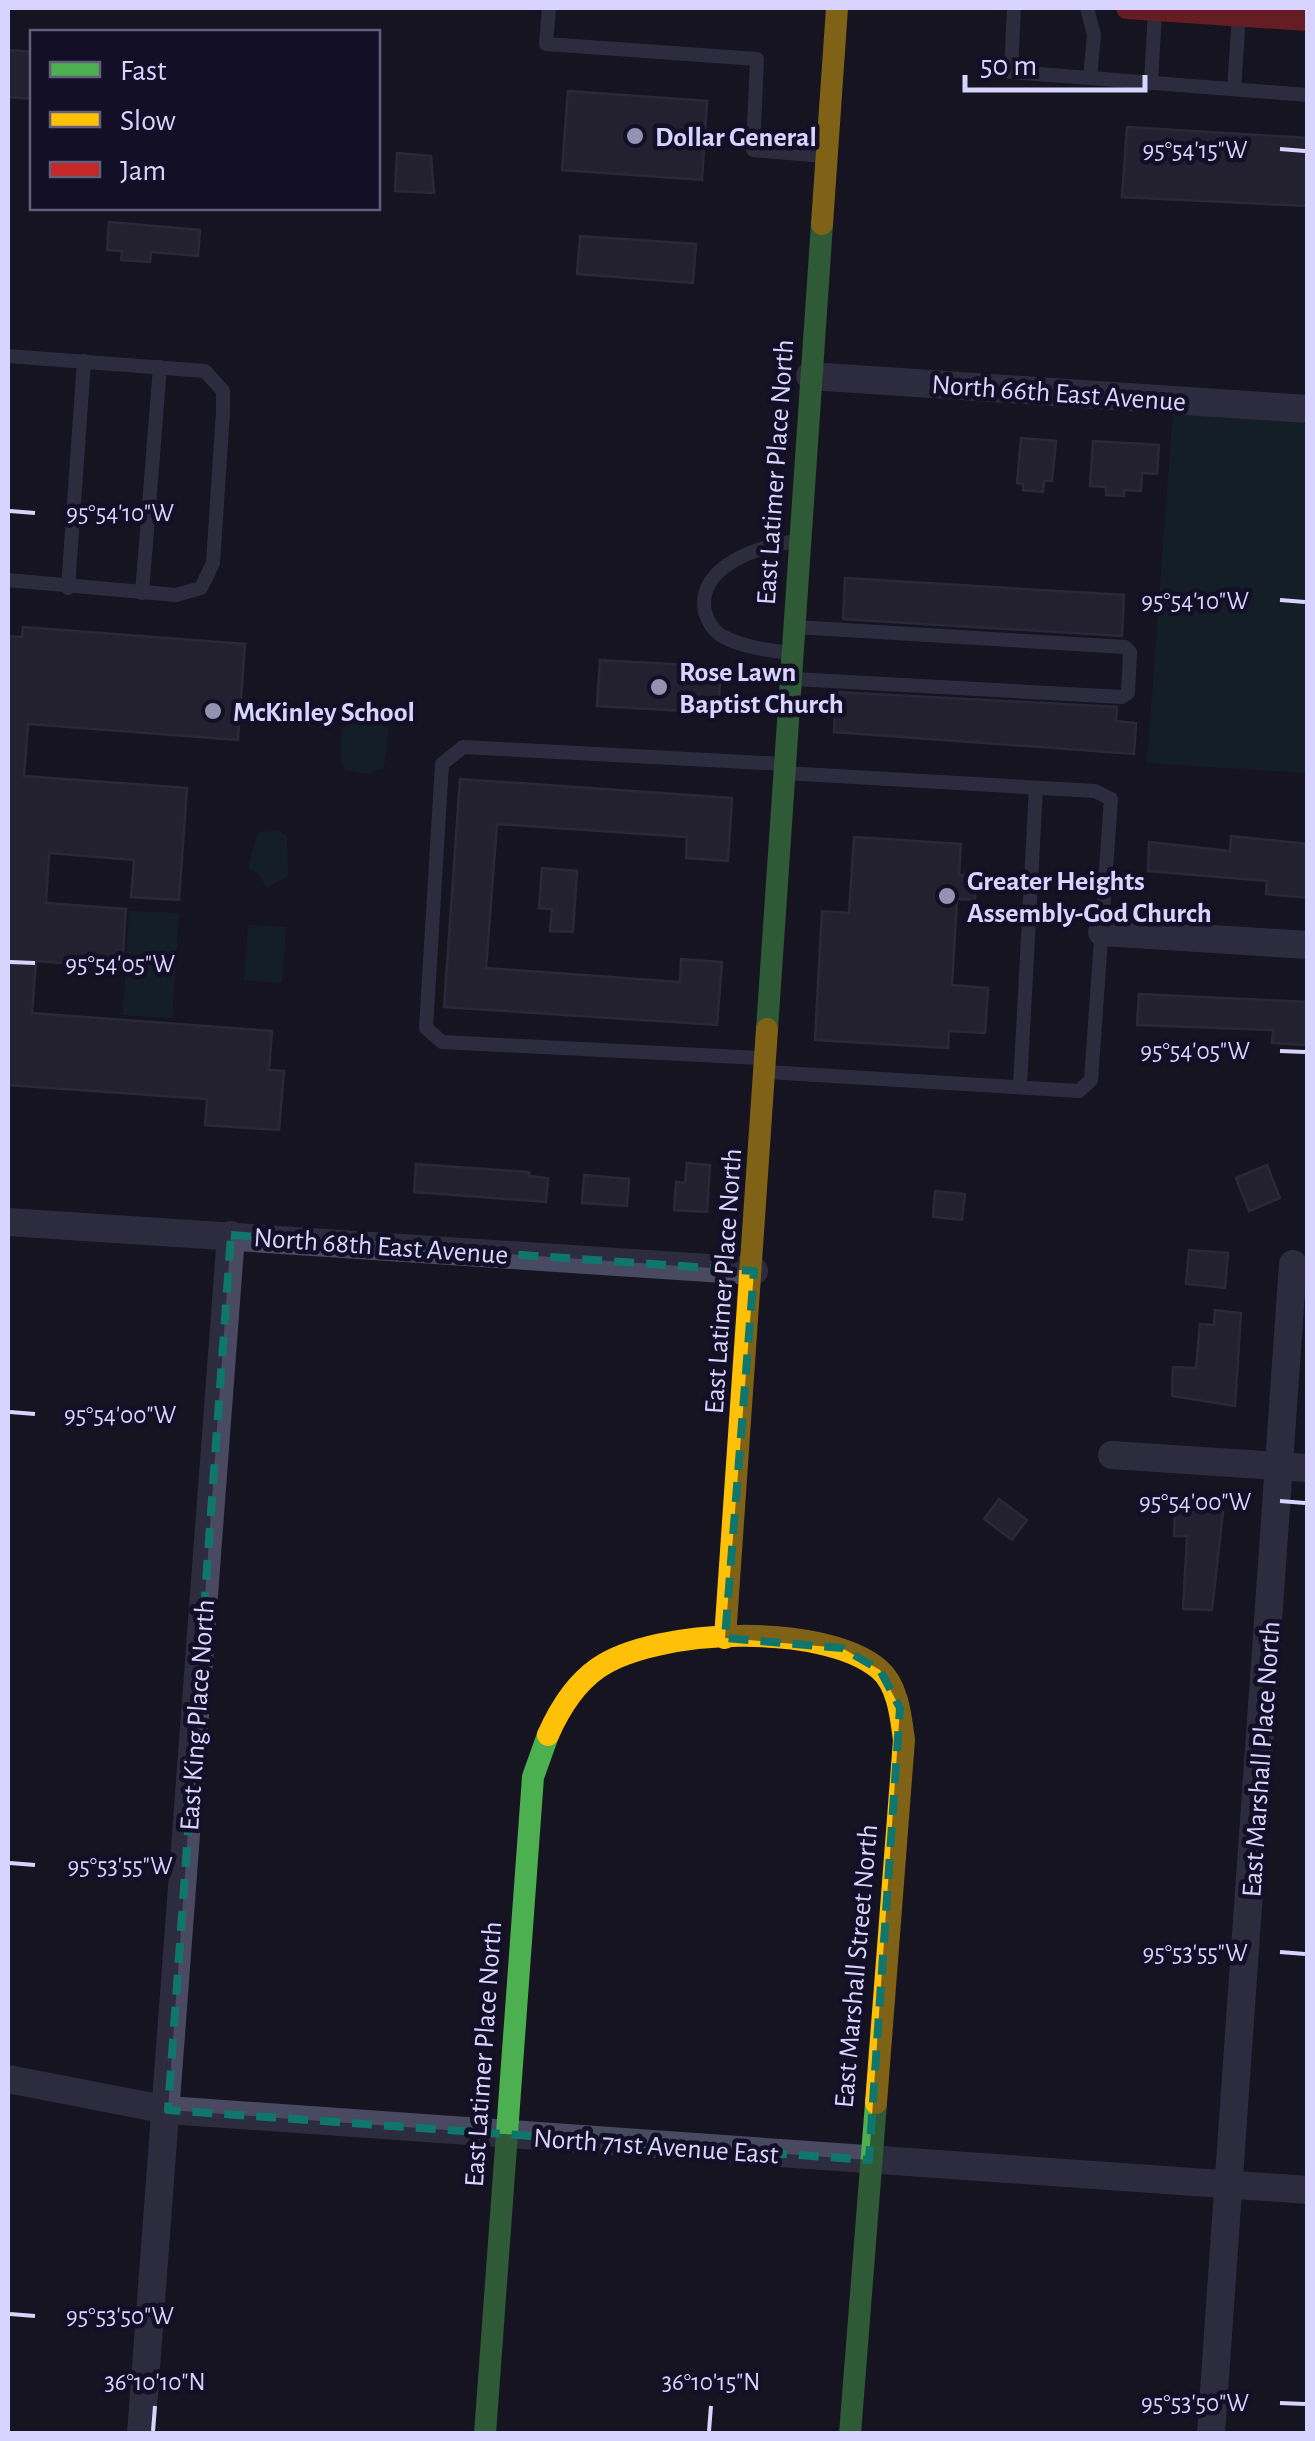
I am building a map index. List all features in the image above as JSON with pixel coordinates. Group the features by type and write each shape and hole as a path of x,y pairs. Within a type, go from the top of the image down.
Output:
{"street":[{"name":"East Latimer Place North","path":"485,2434 533,1777 540,1751 568,1695 613,1657 644,1644 726,1638 754,1271 799,540 837,8"},
{"path":"1127,8 1308,20"},
{"name":"North 66th East Avenue","path":"810,376 1308,409"},
{"path":"1102,932 1308,945"},
{"name":"North 68th East Avenue","path":"8,1222 754,1271"},
{"name":"East King Place North","path":"141,2434 231,1235"},
{"name":"East Marshall Place North","path":"1212,2434 1230,2185 1294,1467 1293,1264"},
{"path":"1112,1455 1294,1467"},
{"name":"East Marshall Street North","path":"726,1638 842,1648 880,1670 900,1708 904,1740 868,2160 850,2434"},
{"name":"North 71st Avenue East","path":"8,2079 168,2110 1308,2190"}],"lane":[{"path":"548,8 546,44 758,59 754,150 826,156"},
{"path":"1014,8 1011,72 1308,95"},
{"path":"1087,8 1094,35 1090,78"},
{"path":"1151,82 1156,10"},
{"path":"1234,89 1239,15"},
{"path":"8,356 205,371 223,391 213,563 209,578 192,594 68,588 8,580"},
{"path":"68,588 84,361"},
{"path":"142,593 160,367"},
{"path":"792,654 723,636 708,623 703,602 709,583 740,556 769,543 799,540"},
{"path":"791,678 1102,696 1128,692 1130,652 1124,647 794,627"},
{"path":"463,747 785,769 1095,790 1112,799 1091,1080 1079,1090 442,1042 426,1028 442,764 463,747"},
{"path":"1020,1086 1036,788"}],"highlighted area":[{"path":"231,1235 754,1271 725,1638 842,1648 880,1670 900,1708 869,2160 168,2110"}],"green space":[{"path":"1173,410 1307,420 1307,773 1147,763"},
{"path":"369,715 389,730 384,767 368,774 345,770 340,759 342,729 356,717"},
{"path":"278,830 287,837 288,876 267,888 259,874 248,868 258,832"},
{"path":"129,911 179,913 172,1018 123,1015"},
{"path":"248,925 286,927 282,983 244,980"}],"building":[{"path":"8,50 30,52 30,99 8,97"},
{"name":"Dollar General","path":"568,91 707,101 702,180 562,170"},
{"path":"1127,127 1308,138 1308,206 1122,197"},
{"path":"397,153 431,156 434,193 395,191"},
{"path":"109,222 200,230 198,256 151,252 150,262 121,260 122,251 107,250"},
{"path":"580,236 696,244 693,283 577,274"},
{"path":"1021,438 1056,441 1052,481 1044,481 1043,492 1023,490 1023,484 1017,483"},
{"path":"1093,441 1159,445 1157,474 1142,473 1141,491 1124,490 1124,496 1106,495 1106,487 1090,486"},
{"path":"845,578 1124,595 1122,636 843,619"},
{"path":"23,627 245,644 238,740 28,724 24,776 187,788 179,900 131,897 134,860 49,853 46,903 126,909 122,968 36,961 32,1013 272,1031 269,1070 284,1071 279,1130 205,1125 207,1099 8,1085 8,636 22,637"},
{"name":"Rose Lawn Baptist Church","path":"600,660 721,667 718,713 597,706"},
{"path":"836,692 1117,707 1116,721 1136,723 1134,754 834,732"},
{"path":"460,779 732,798 728,861 686,858 687,837 497,824 486,968 680,982 681,959 722,962 717,1025 444,1007"},
{"path":"1231,836 1308,844 1308,898 1266,894 1267,881 1148,871 1149,842 1230,851"},
{"path":"854,837 961,844 959,875 976,876 975,900 957,899 952,985 988,988 985,1033 949,1031 948,1048 815,1040 822,911 849,913"},
{"path":"542,868 577,871 573,932 550,931 552,909 539,908"},
{"path":"1139,994 1308,1002 1308,1045 1272,1043 1273,1030 1137,1025"},
{"path":"687,1163 710,1165 707,1212 674,1210 676,1182 685,1183"},
{"path":"416,1164 529,1172 529,1176 548,1178 546,1202 414,1192"},
{"path":"1267,1165 1280,1198 1249,1211 1236,1178"},
{"path":"584,1175 629,1179 627,1206 582,1203"},
{"path":"935,1191 965,1194 962,1220 933,1217"},
{"path":"1189,1250 1228,1253 1225,1288 1186,1284"},
{"path":"1215,1310 1241,1313 1235,1406 1172,1396 1173,1367 1196,1368 1200,1324 1214,1325"},
{"path":"999,1499 1027,1520 1012,1540 984,1519"},
{"path":"1175,1511 1223,1512 1212,1610 1183,1609 1187,1536 1174,1536"}],"traffic: fast":[{"path":"767,1029 822,224"},
{"path":"485,2434 533,1777 548,1735"},
{"path":"850,2434 876,2103"}],"traffic: slow":[{"path":"822,224 837,8"},
{"path":"725,1638 767,1029"},
{"path":"548,1735 568,1698 590,1674 624,1655 658,1645 697,1638 781,1637 820,1643 853,1654 879,1669 897,1702 904,1740 876,2103"}],"traffic: jam":[{"path":"1127,8 1308,20"}],"place":[{"name":"Dollar General","path":"635,136"},
{"name":"Rose Lawn Baptist Church","path":"659,687"},
{"name":"McKinley School","path":"213,711"},
{"name":"Greater Heights Assembly-God Church","path":"947,896"}]}
